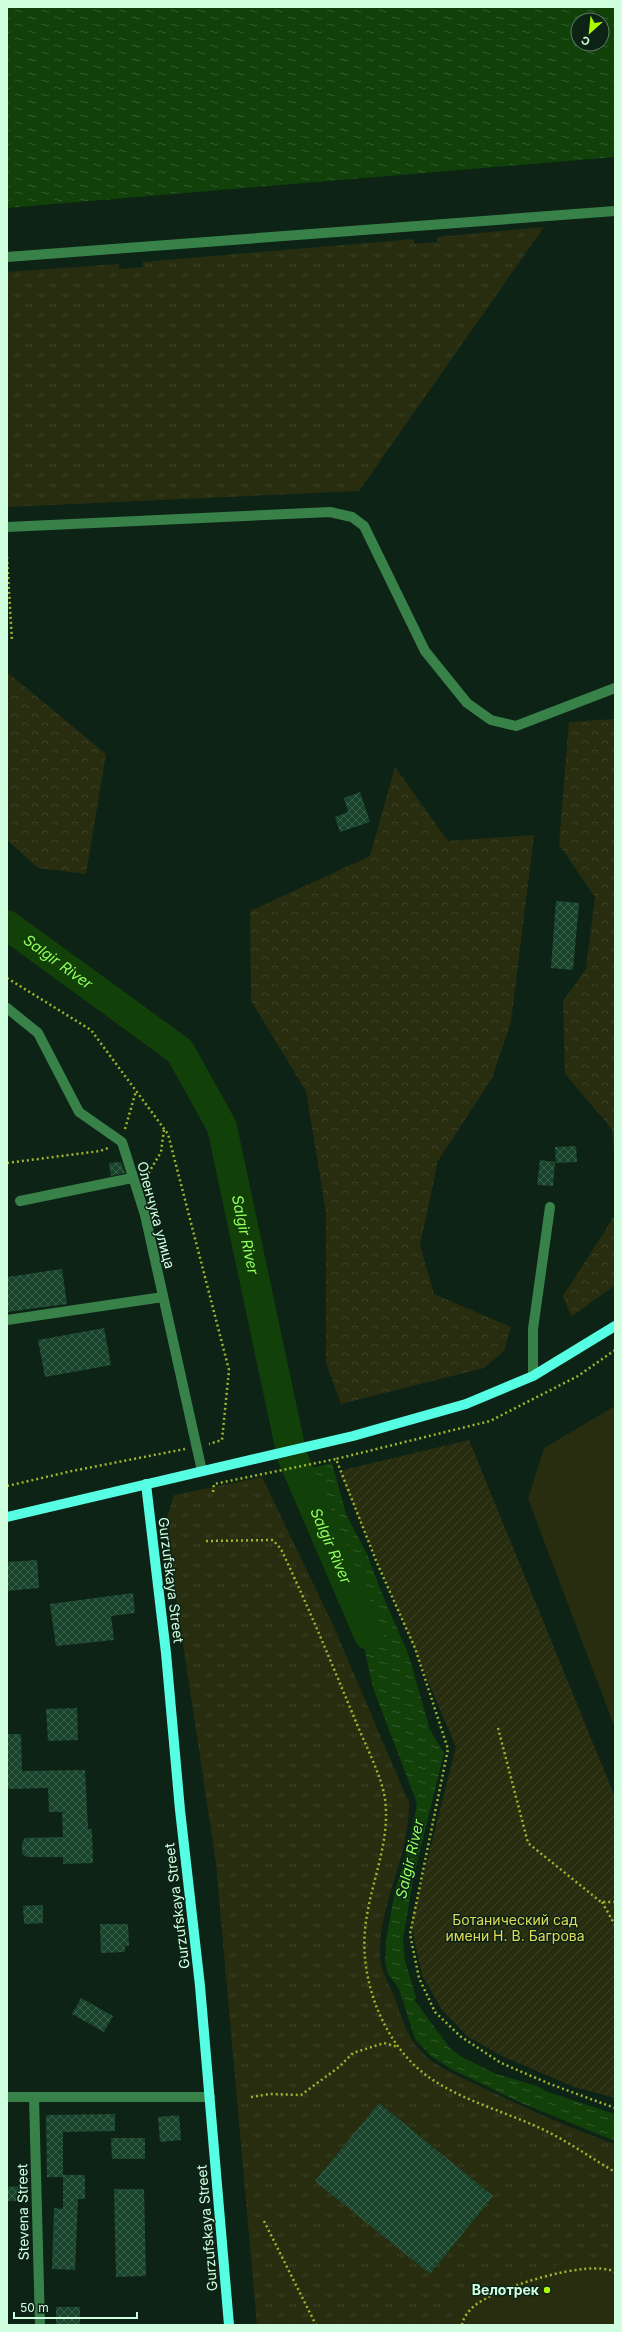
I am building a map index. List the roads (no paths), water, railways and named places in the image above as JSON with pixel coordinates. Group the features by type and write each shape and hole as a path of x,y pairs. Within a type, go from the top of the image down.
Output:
{"main road":[{"path":"7,1517 339,1439 466,1404 533,1376 615,1326"},
{"name":"Gurzufskaya Street","path":"146,1484 166,1653 180,1810 200,1986 229,2325"}],"street":[{"path":"7,257 615,211"},
{"path":"7,527 330,512 352,516 364,526 425,651 467,703 491,720 516,726 615,688"},
{"name":"Оленчука улица","path":"7,1008 38,1033 79,1112 122,1142 132,1178 145,1215 163,1297 202,1446 202,1471"},
{"path":"20,1201 132,1178"},
{"path":"533,1376 533,1329 550,1207"},
{"path":"7,1320 163,1297"},
{"path":"7,2097 210,2097"},
{"name":"Stevena Street","path":"34,2098 40,2325"}],"water":[{"path":"7,7 615,7 615,157 7,208"},
{"path":"332,1463 346,1514 367,1554 380,1589 409,1656 430,1730 444,1753 413,1879 403,1940 405,1961 416,1997 415,2001 450,2048 460,2056 496,2074 537,2086 548,2092 615,2114 615,2141 519,2102 451,2069 431,2056 415,2039 399,1989 388,1974 385,1963 386,1940 395,1891 410,1843 417,1803 373,1688 342,1545 309,1492 283,1475"}],"waterway":[{"name":"Salgir River","path":"7,925 180,1051 222,1127 292,1456 369,1635"}],"place":[{"name":"Велотрек","path":"547,2290"}],"park label":[{"name":"Ботанический сад имени Н. В. Багрова","path":"515,1928"}]}
